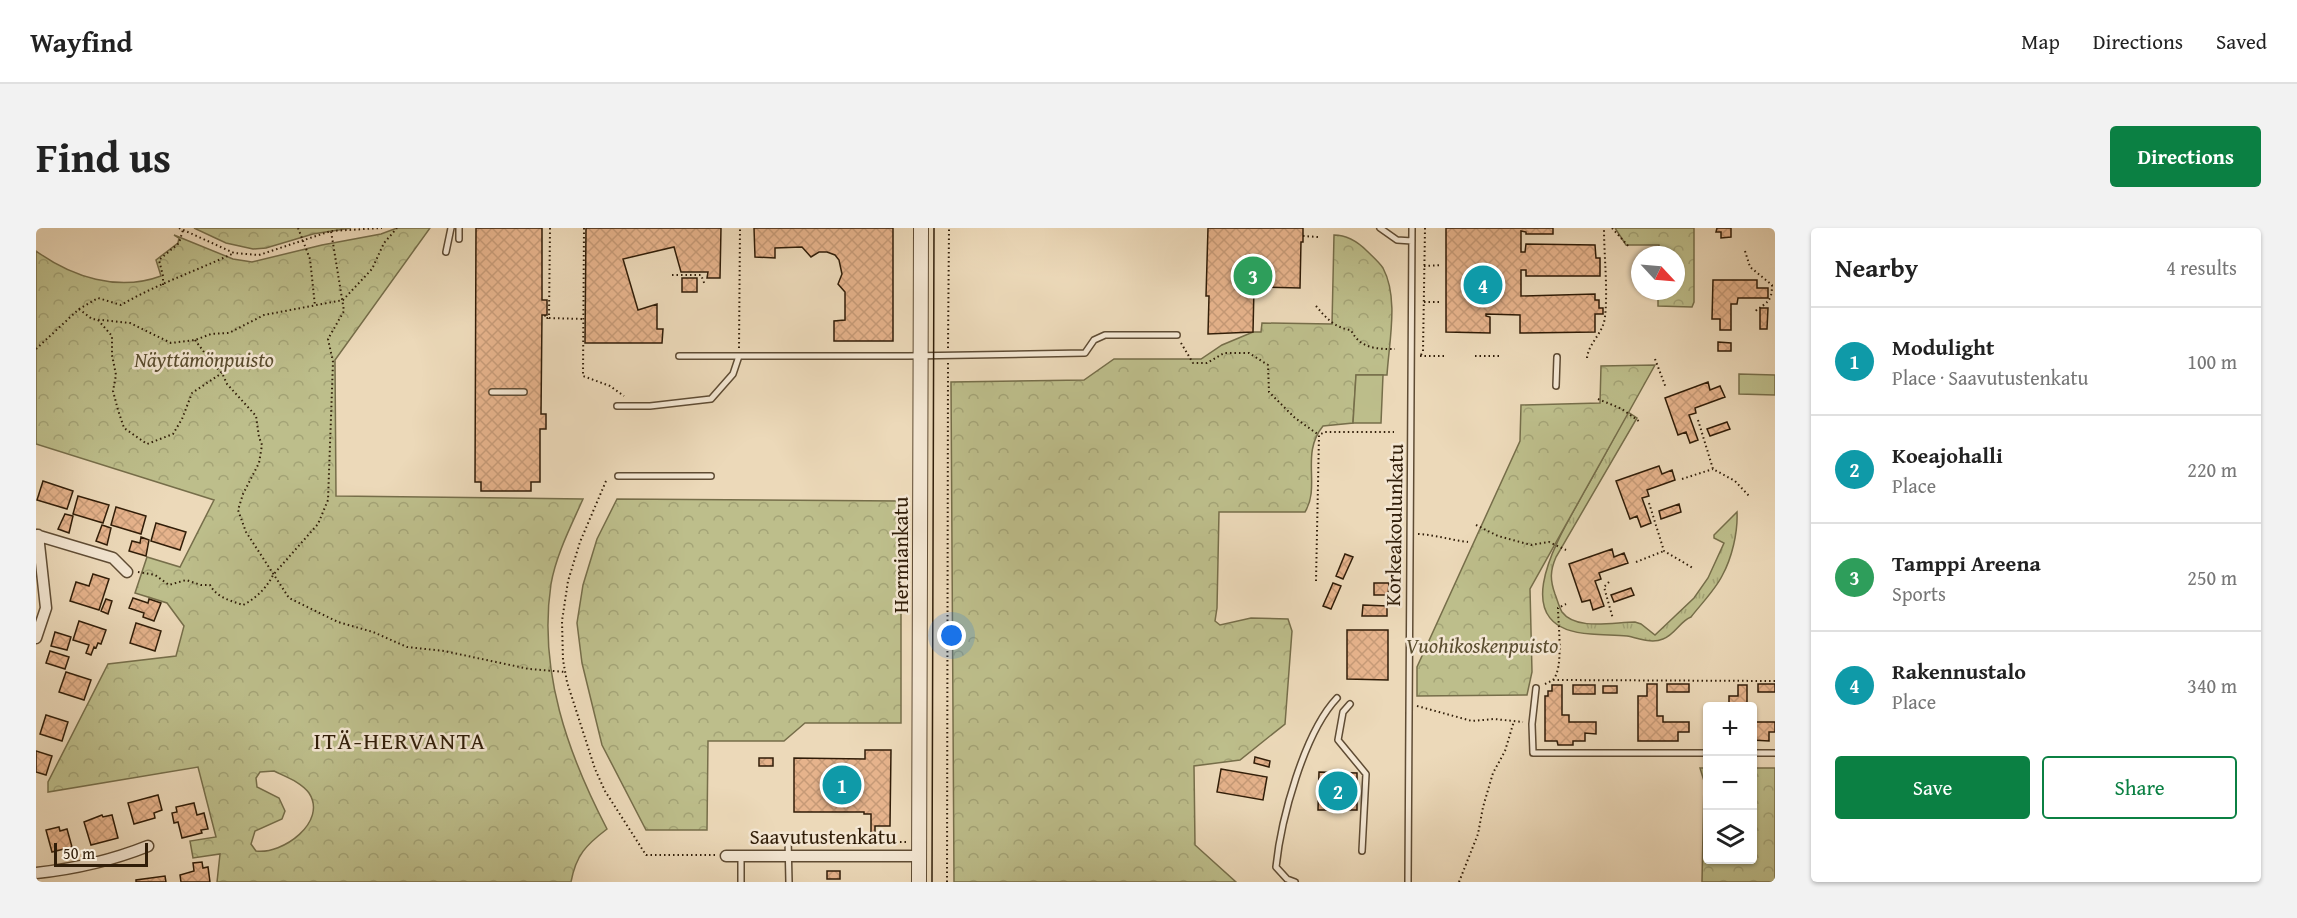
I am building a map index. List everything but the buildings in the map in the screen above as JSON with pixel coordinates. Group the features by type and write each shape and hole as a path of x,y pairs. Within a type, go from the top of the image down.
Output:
{"street":[{"name":"Hermiankatu","path":"919,882 921,228"},
{"path":"36,638 46,608 37,535 113,558 127,572"},
{"path":"36,873 87,864 148,846"},
{"name":"Saavutustenkatu","path":"726,855 919,856"}],"lane":[{"path":"446,252 452,228"},
{"path":"459,228 459,239"},
{"path":"1380,228 1397,240 1412,241"},
{"name":"Korkeakoulunkatu","path":"1408,882 1412,228"},
{"path":"679,356 1085,353 1094,340 1105,335 1177,335"},
{"path":"617,406 711,399 732,374 739,356"},
{"path":"1556,386 1557,357"},
{"path":"492,392 524,392"},
{"path":"618,476 711,477"},
{"path":"1536,687 1532,723 1533,753 1703,753"},
{"path":"1295,882 1287,879 1276,867 1279,842 1297,774 1326,710 1337,698"},
{"path":"1350,704 1343,712 1338,740 1366,774 1362,851"},
{"path":"1757,753 1775,753"},
{"path":"788,838 789,882"},
{"path":"741,856 741,882"}],"path":[{"path":"179,228 234,253 260,255 331,231 382,228"},
{"path":"298,228 310,259 315,306"},
{"path":"78,309 92,319 130,322 171,343 195,340 211,334 229,333 264,315 343,300 372,269 384,243 397,228"},
{"path":"549,318 550,228"},
{"path":"584,228 583,376 619,392 632,406"},
{"path":"739,356 740,228"},
{"path":"947,882 949,228"},
{"path":"1587,358 1589,346 1598,337 1605,317 1604,228"},
{"path":"1612,228 1630,248"},
{"path":"163,285 159,260 179,243 183,230"},
{"path":"127,572 155,575 169,585 186,580 201,585 210,585 214,591 228,600 243,605 256,598 269,584 273,575 318,524 328,500 333,362 328,339 344,311 331,231"},
{"path":"1303,236 1318,237"},
{"path":"1745,251 1750,267 1772,285 1772,296 1769,301 1754,312"},
{"path":"36,349 78,309 98,298 121,305 163,285 176,276 204,267 234,253"},
{"path":"1424,266 1442,265"},
{"path":"672,275 701,275 705,285"},
{"path":"1424,302 1441,302"},
{"path":"1316,306 1328,320 1341,329 1351,330 1353,336 1364,346 1373,349 1395,349"},
{"path":"545,315 545,318 583,319"},
{"path":"98,320 112,336 112,355 116,375 113,391 124,428 147,444 173,434 192,393 222,373"},
{"path":"1177,335 1193,363 1207,363 1224,353 1250,353 1268,365 1269,392 1295,418 1319,435"},
{"path":"195,340 222,373 227,384 256,417 262,445 259,463 243,494 238,510 246,532 289,598 338,622 373,632 406,647 444,651 529,669 565,672"},
{"path":"1420,356 1446,356"},
{"path":"1475,356 1500,356"},
{"path":"1655,358 1666,388"},
{"path":"1599,399 1622,409 1640,422"},
{"path":"1698,420 1713,469 1735,481 1750,497"},
{"path":"1319,435 1325,432 1394,432"},
{"path":"1316,581 1319,435"},
{"path":"1682,479 1713,469"},
{"path":"606,481 580,542 568,581 562,621 565,672 586,747 605,791 646,855 726,855"},
{"path":"1649,503 1664,551 1693,567"},
{"path":"1476,525 1498,536 1531,544 1549,543 1566,550"},
{"path":"1411,529 1419,534 1433,534 1446,540 1468,542"},
{"path":"1636,562 1664,551"},
{"path":"1609,582 1604,587 1613,619"},
{"path":"1566,604 1558,608 1559,666 1553,680 1775,681"},
{"path":"1408,704 1472,720 1532,723"},
{"path":"1459,882 1478,834 1493,773 1505,751 1514,721"},
{"path":"820,843 906,842"}],"green space":[{"path":"194,228 351,228 313,234 266,248 253,249 226,243"},
{"name":"Näyttämönpuisto","path":"397,228 430,228 335,360 336,496 583,499 564,541 553,573 548,616 549,648 559,711 580,771 607,829 583,851 571,882 217,882 220,854 193,858 190,841 216,837 198,767 48,792 48,782 108,664 176,656 184,626 167,603 135,593 147,557 180,567 214,500 36,444 36,251 80,275 112,282 128,282 145,281 161,276 156,260 178,243 179,238 174,235 233,259 252,262 381,234","holes":["274,771 306,789 313,804 312,815 307,825 289,842 278,848 256,851 251,844 255,831 282,819 285,811 279,798 257,787 256,778 260,772"]},
{"path":"1615,228 1694,228 1694,302 1692,307 1658,306 1658,300 1685,300 1685,246 1626,245"},
{"path":"1334,235 1356,242 1383,268 1388,280 1392,320 1387,375 1356,375 1353,423 1323,426 1316,437 1311,459 1311,492 1305,512 1219,512 1215,621 1220,625 1251,618 1288,619 1292,631 1285,724 1240,760 1194,766 1195,845 1236,882 954,882 951,382 1084,380 1114,359 1201,359 1222,345 1253,332 1261,332 1262,323 1332,324"},
{"name":"Vuohikoskenpuisto","path":"1655,365 1530,589 1532,672 1527,695 1417,696 1417,667 1520,441 1521,405 1600,403 1601,366"},
{"path":"1739,374 1775,375 1775,395 1739,394"},
{"path":"1356,375 1383,375 1381,423 1353,423"},
{"path":"1628,412 1637,418 1556,557 1552,571 1553,589 1562,612 1568,618 1586,624 1635,622 1655,635 1694,598 1708,578 1724,543 1714,538 1714,535 1737,512 1734,545 1729,561 1712,592 1691,617 1671,634 1650,641 1627,636 1591,634 1564,628 1548,616 1543,598 1545,577 1552,554"},
{"path":"617,499 901,501 901,723 805,723 784,741 708,741 707,830 646,830 602,745 582,663 577,623 583,585 597,539"},
{"path":"1757,768 1775,768 1775,882 1702,882 1703,832 1703,864 1757,864"}],"tram line":[{"path":"932,882 934,228"}],"place":[{"name":"Tamppi Areena","path":"1253,276"},
{"name":"Rakennustalo","path":"1483,285"},
{"name":"Modulight","path":"842,785"},
{"name":"Koeajohalli","path":"1338,791"}],"district":[{"name":"ITÄ-HERVANTA","path":"400,740"}]}
